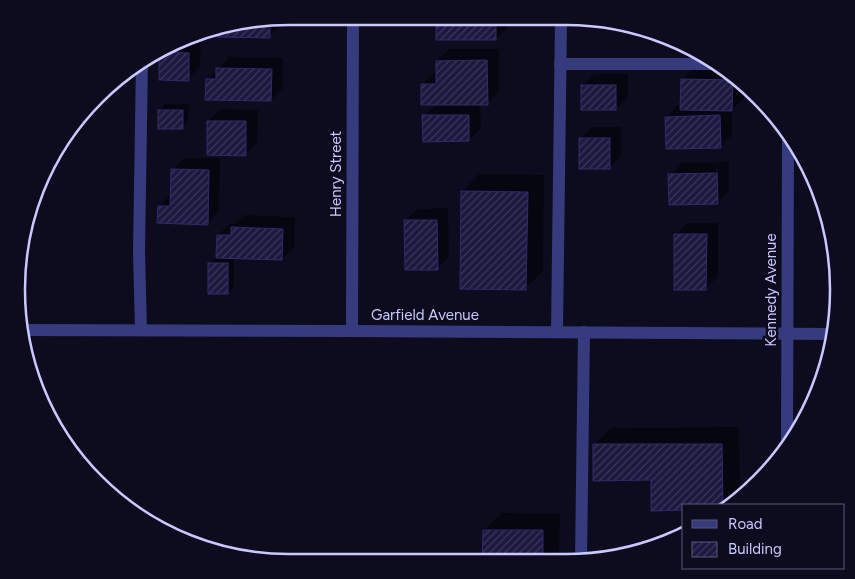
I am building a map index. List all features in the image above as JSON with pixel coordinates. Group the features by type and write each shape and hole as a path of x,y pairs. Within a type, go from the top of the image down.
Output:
{"street":[{"name":"Henry Street","path":"352,330 353,25"},
{"path":"557,332 561,25"},
{"path":"560,64 704,64"},
{"path":"140,330 139,252 142,71"},
{"name":"Kennedy Avenue","path":"787,433 789,149"},
{"name":"Garfield Avenue","path":"28,330 352,330 826,334"},
{"path":"581,553 584,332"}],"building":[{"path":"436,25 496,25 496,40 436,40"},
{"path":"270,26 270,38 217,37 217,35 238,30"},
{"path":"172,52 189,53 189,81 159,80 159,59"},
{"path":"487,60 488,105 421,105 421,84 436,84 436,61"},
{"path":"216,68 272,69 271,101 205,100 206,79 216,79"},
{"path":"681,79 727,80 733,85 732,111 680,110"},
{"path":"581,85 616,85 616,110 581,110"},
{"path":"158,110 183,110 183,129 158,129"},
{"path":"422,115 469,115 469,141 423,142"},
{"path":"720,115 721,148 666,149 665,117"},
{"path":"207,121 246,121 246,156 207,155"},
{"path":"579,138 610,138 610,169 579,169"},
{"path":"171,169 209,170 208,225 157,223 158,206 170,206"},
{"path":"717,173 718,204 669,205 668,174"},
{"path":"461,191 528,192 526,290 460,289"},
{"path":"404,220 437,220 438,270 405,270"},
{"path":"231,227 283,229 282,260 216,258 217,235 231,235"},
{"path":"674,234 707,234 706,290 674,290"},
{"path":"208,263 228,263 228,294 208,294"},
{"path":"593,444 722,444 723,502 720,504 682,504 682,510 651,511 651,480 593,481"},
{"path":"483,530 543,530 543,554 482,554"}]}
